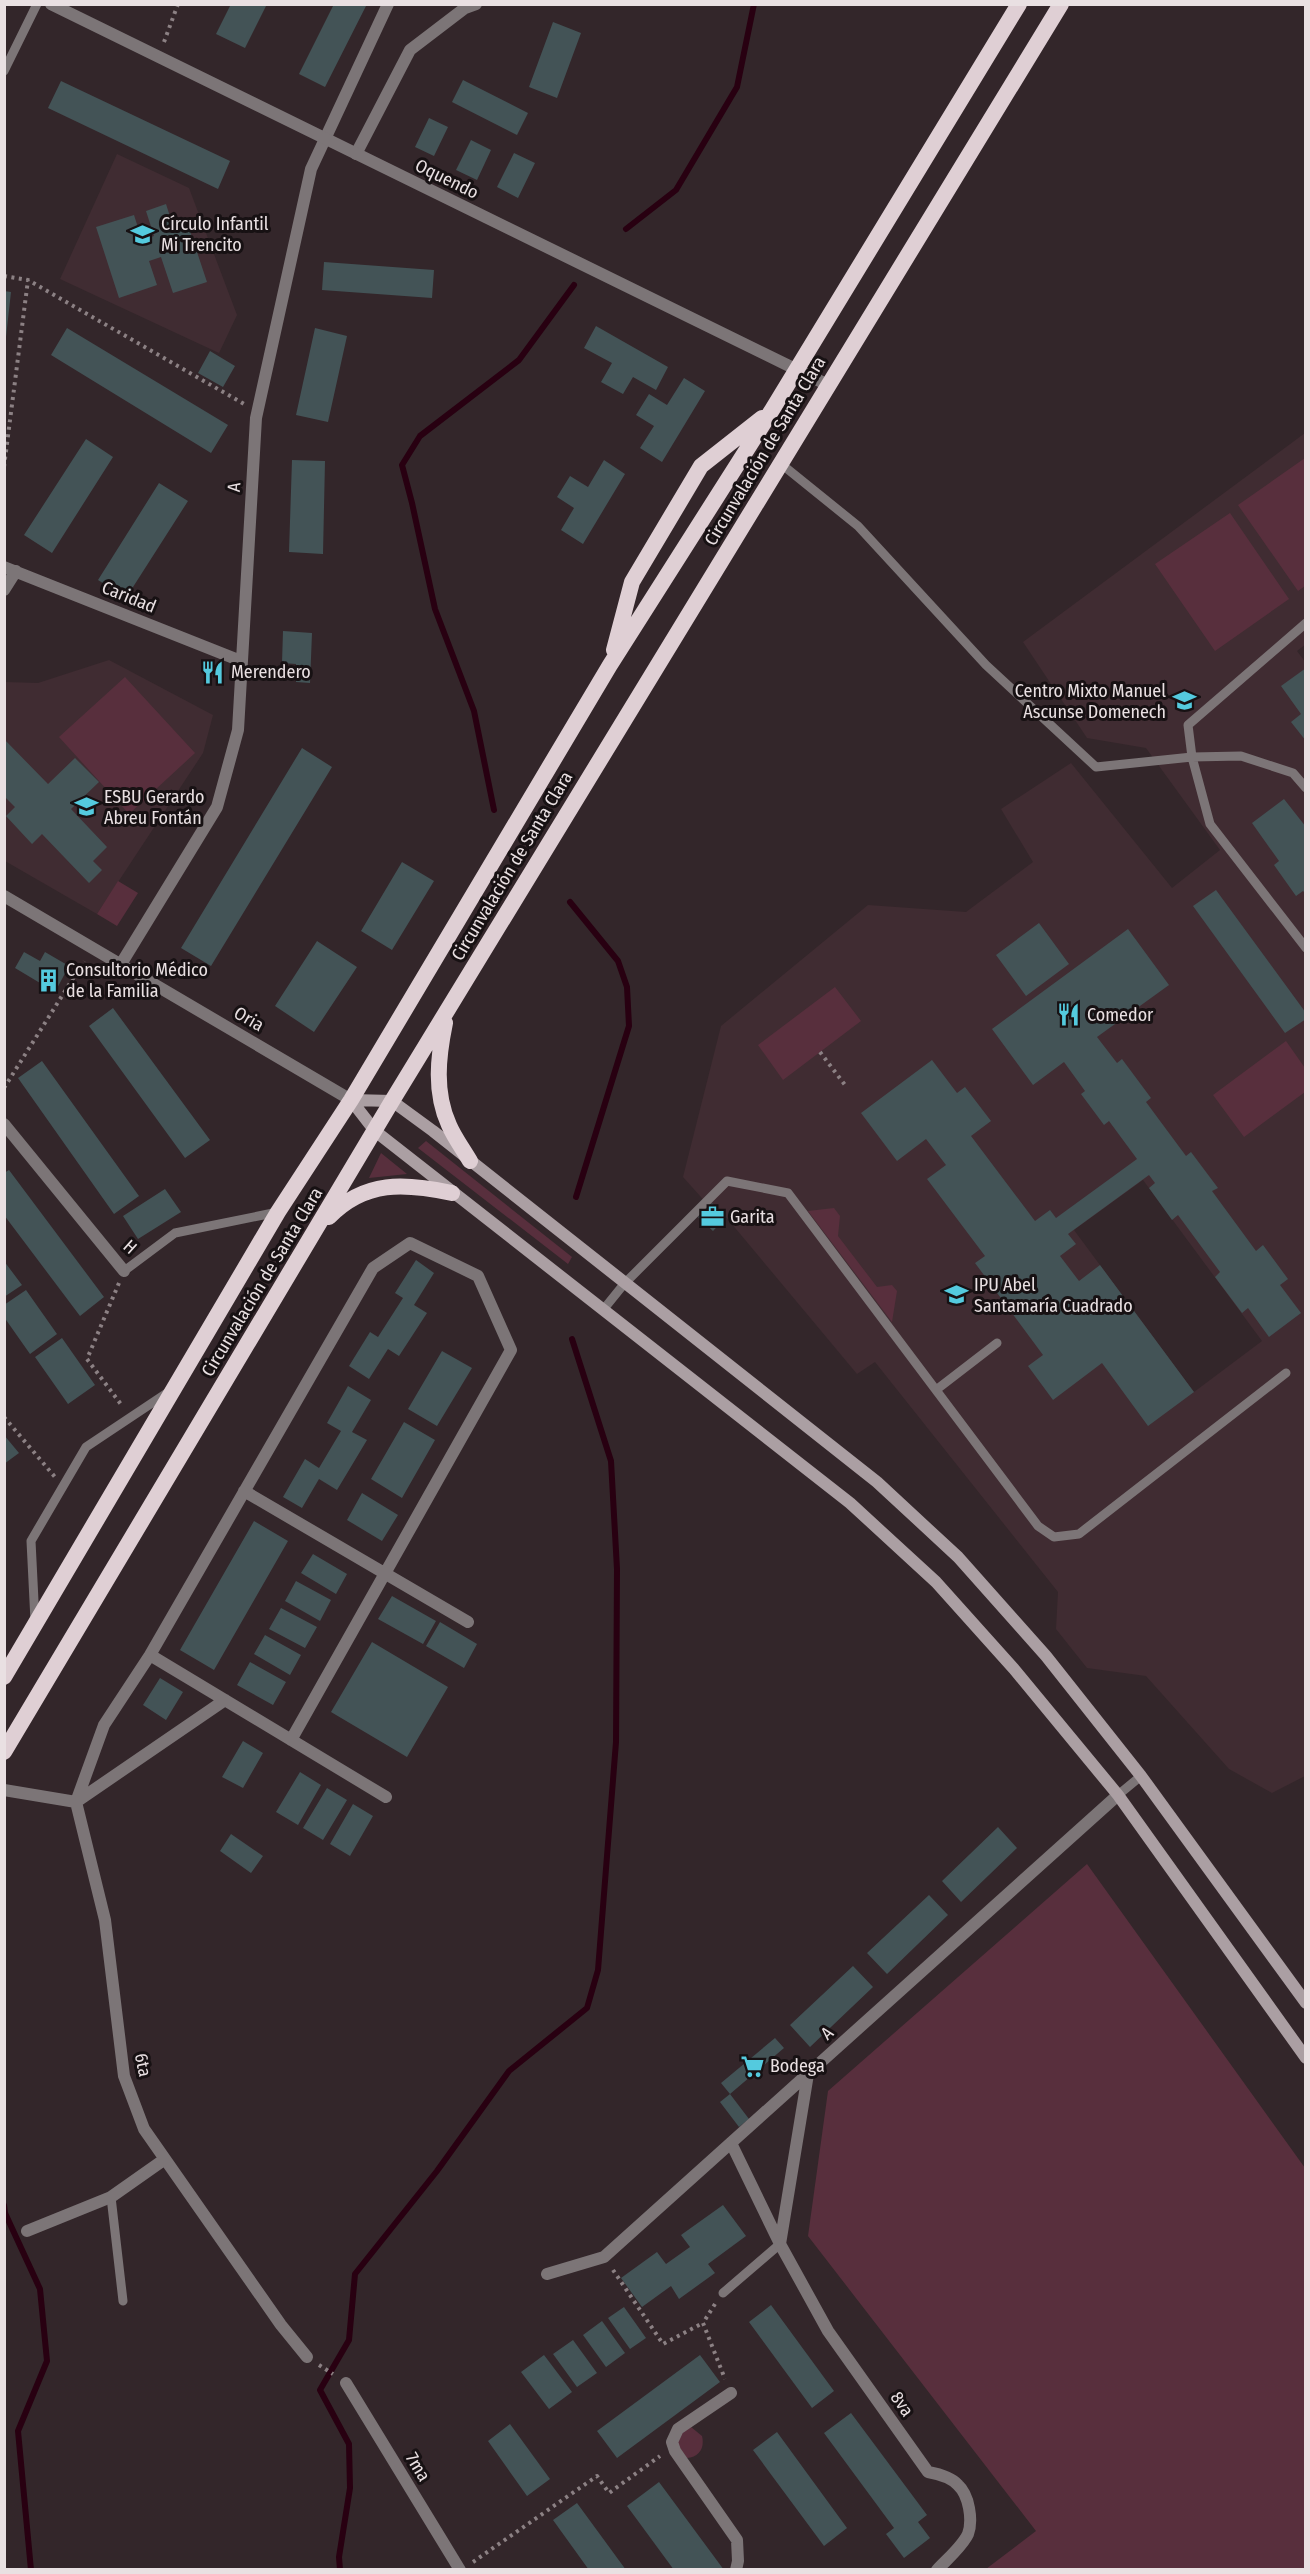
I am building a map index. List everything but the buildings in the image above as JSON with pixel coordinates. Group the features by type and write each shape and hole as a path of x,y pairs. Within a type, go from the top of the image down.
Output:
{"highway":[{"name":"Circunvalación de Santa Clara","path":"4,1677 171,1390 278,1212 351,1100 610,665 772,410 1019,4"},
{"name":"Circunvalación de Santa Clara","path":"4,1752 448,1008 1061,4"},
{"path":"610,665 632,582 701,466 772,410"},
{"path":"448,1008 438,1054 440,1094 449,1125 470,1161"},
{"path":"314,1233 339,1207 365,1191 402,1185 452,1193"}],"main road":[{"path":"351,1100 392,1101 877,1482 958,1557 1046,1656 1141,1776 1305,2003"},
{"path":"351,1100 375,1131 850,1503 936,1582 1014,1669 1118,1795 1305,2058"}],"street":[{"name":"Oquendo","path":"51,4 828,385"},
{"name":"A","path":"121,964 217,807 238,730 258,412 311,169 323,138 388,4"},
{"path":"356,154 410,50 465,8 476,4"},
{"path":"4,590 10,569"},
{"name":"Caridad","path":"10,569 241,661"},
{"name":"Oria","path":"4,896 351,1100"},
{"name":"H","path":"4,1124 124,1271"},
{"path":"76,1802 104,1725 150,1655 373,1268 410,1244 478,1276 511,1350 291,1740"},
{"path":"244,1491 468,1622"},
{"path":"150,1655 386,1797"},
{"path":"4,1790 76,1802 225,1701"},
{"name":"A","path":"547,2274 604,2257 1118,1795"},
{"name":"6ta","path":"76,1802 105,1920 124,2076 144,2129 281,2325 307,2357"},
{"path":"780,2244 808,2074"},
{"name":"8va","path":"731,2143 780,2244 828,2331 928,2472 944,2476 960,2485 971,2512 968,2534 955,2552 937,2570"},
{"path":"27,2231 111,2197 165,2159"},
{"name":"7ma","path":"346,2383 460,2570"},
{"path":"731,2393 678,2429 672,2438 673,2447 737,2540 736,2570"}],"lane":[{"path":"4,71 37,4"},
{"path":"780,463 858,526 986,665 1096,767 1192,757 1241,756 1293,773 1305,788"},
{"path":"1305,623 1188,725 1192,757 1210,824 1305,948"},
{"path":"603,1311 624,1284 727,1181 788,1193 1038,1526 1054,1537 1079,1534 1286,1373"},
{"name":"H","path":"124,1271 176,1233 278,1212"},
{"path":"936,1390 997,1343"},
{"path":"35,1627 31,1541 86,1447 171,1390"},
{"path":"1118,1795 1141,1776"},
{"path":"111,2197 123,2301"},
{"path":"723,2293 780,2244"}],"path":[{"path":"158,57 178,4"},
{"path":"4,276 28,280 258,412"},
{"path":"4,466 28,280"},
{"path":"4,1088 93,948"},
{"path":"820,1052 845,1086"},
{"path":"124,1271 87,1359 130,1416"},
{"path":"4,1417 63,1486"},
{"path":"604,2257 663,2344 703,2323 723,2293"},
{"path":"703,2323 731,2393"},
{"path":"307,2357 346,2383"},
{"path":"472,2563 597,2476 609,2493 673,2447"}],"shaded area":[{"name":"Círculo Infantil Mi Trencito","path":"117,154 189,188 237,315 219,353 60,279"},
{"name":"IPU Abel Santamaría Cuadrado","path":"1305,433 1306,644 1297,651 1306,663 1305,1776 1272,1793 1229,1769 1146,1676 1087,1668 1056,1629 1058,1592 875,1362 857,1374 726,1217 712,1203 709,1206 683,1177 721,1026 868,905 966,912 1033,862 1001,809 1071,763 1172,888 1220,850 1146,748 1087,738 1023,642","holes":["1143,1180 1262,1341 1194,1392 1074,1230"]},
{"path":"1305,458 1305,586 1298,591 1238,505"},
{"path":"1230,513 1289,599 1215,651 1155,564"},
{"name":"ESBU Gerardo Abreu Fontán","path":"109,660 213,715 203,753 97,914 5,861 5,682 38,683"},
{"path":"125,677 195,753 129,814 59,737"},
{"path":"118,881 138,893 117,926 97,914"},
{"path":"835,987 861,1021 783,1080 758,1045"},
{"path":"1286,1041 1305,1068 1305,1092 1244,1137 1213,1095"},
{"path":"426,1141 572,1257 568,1264 418,1148"},
{"path":"381,1153 407,1174 369,1178"},
{"path":"834,1208 840,1216 838,1236 877,1287 892,1285 897,1291 892,1322 808,1211"},
{"path":"1087,1864 1305,2168 1305,2569 986,2569 1036,2531 808,2236 828,2091"},
{"path":"691,2427 702,2436 703,2444 698,2454 687,2458 672,2438"}],"waterway":[{"path":"626,229 676,190 737,87 754,4"},
{"path":"494,810 474,711 435,609 402,465 420,436 519,360 574,285"},
{"path":"570,902 618,961 627,987 629,1026 576,1197"},
{"path":"340,2570 339,2557 350,2488 349,2444 320,2390 349,2340 355,2274 437,2171 509,2071 587,2008 598,1970 616,1742 617,1569 611,1461 572,1339"},
{"path":"4,2205 5,2213 40,2289 47,2361 18,2431 31,2570"}],"place":[{"name":"Círculo Infantil Mi Trencito","path":"143,234"},
{"name":"Merendero","path":"213,672"},
{"name":"Centro Mixto Manuel Ascunse Domenech","path":"1184,701"},
{"name":"ESBU Gerardo Abreu Fontán","path":"86,807"},
{"name":"Consultorio Médico de la Familia","path":"48,980"},
{"name":"Comedor","path":"1069,1015"},
{"name":"Garita","path":"712,1217"},
{"name":"IPU Abel Santamaría Cuadrado","path":"956,1295"},
{"name":"Bodega","path":"752,2066"}]}
